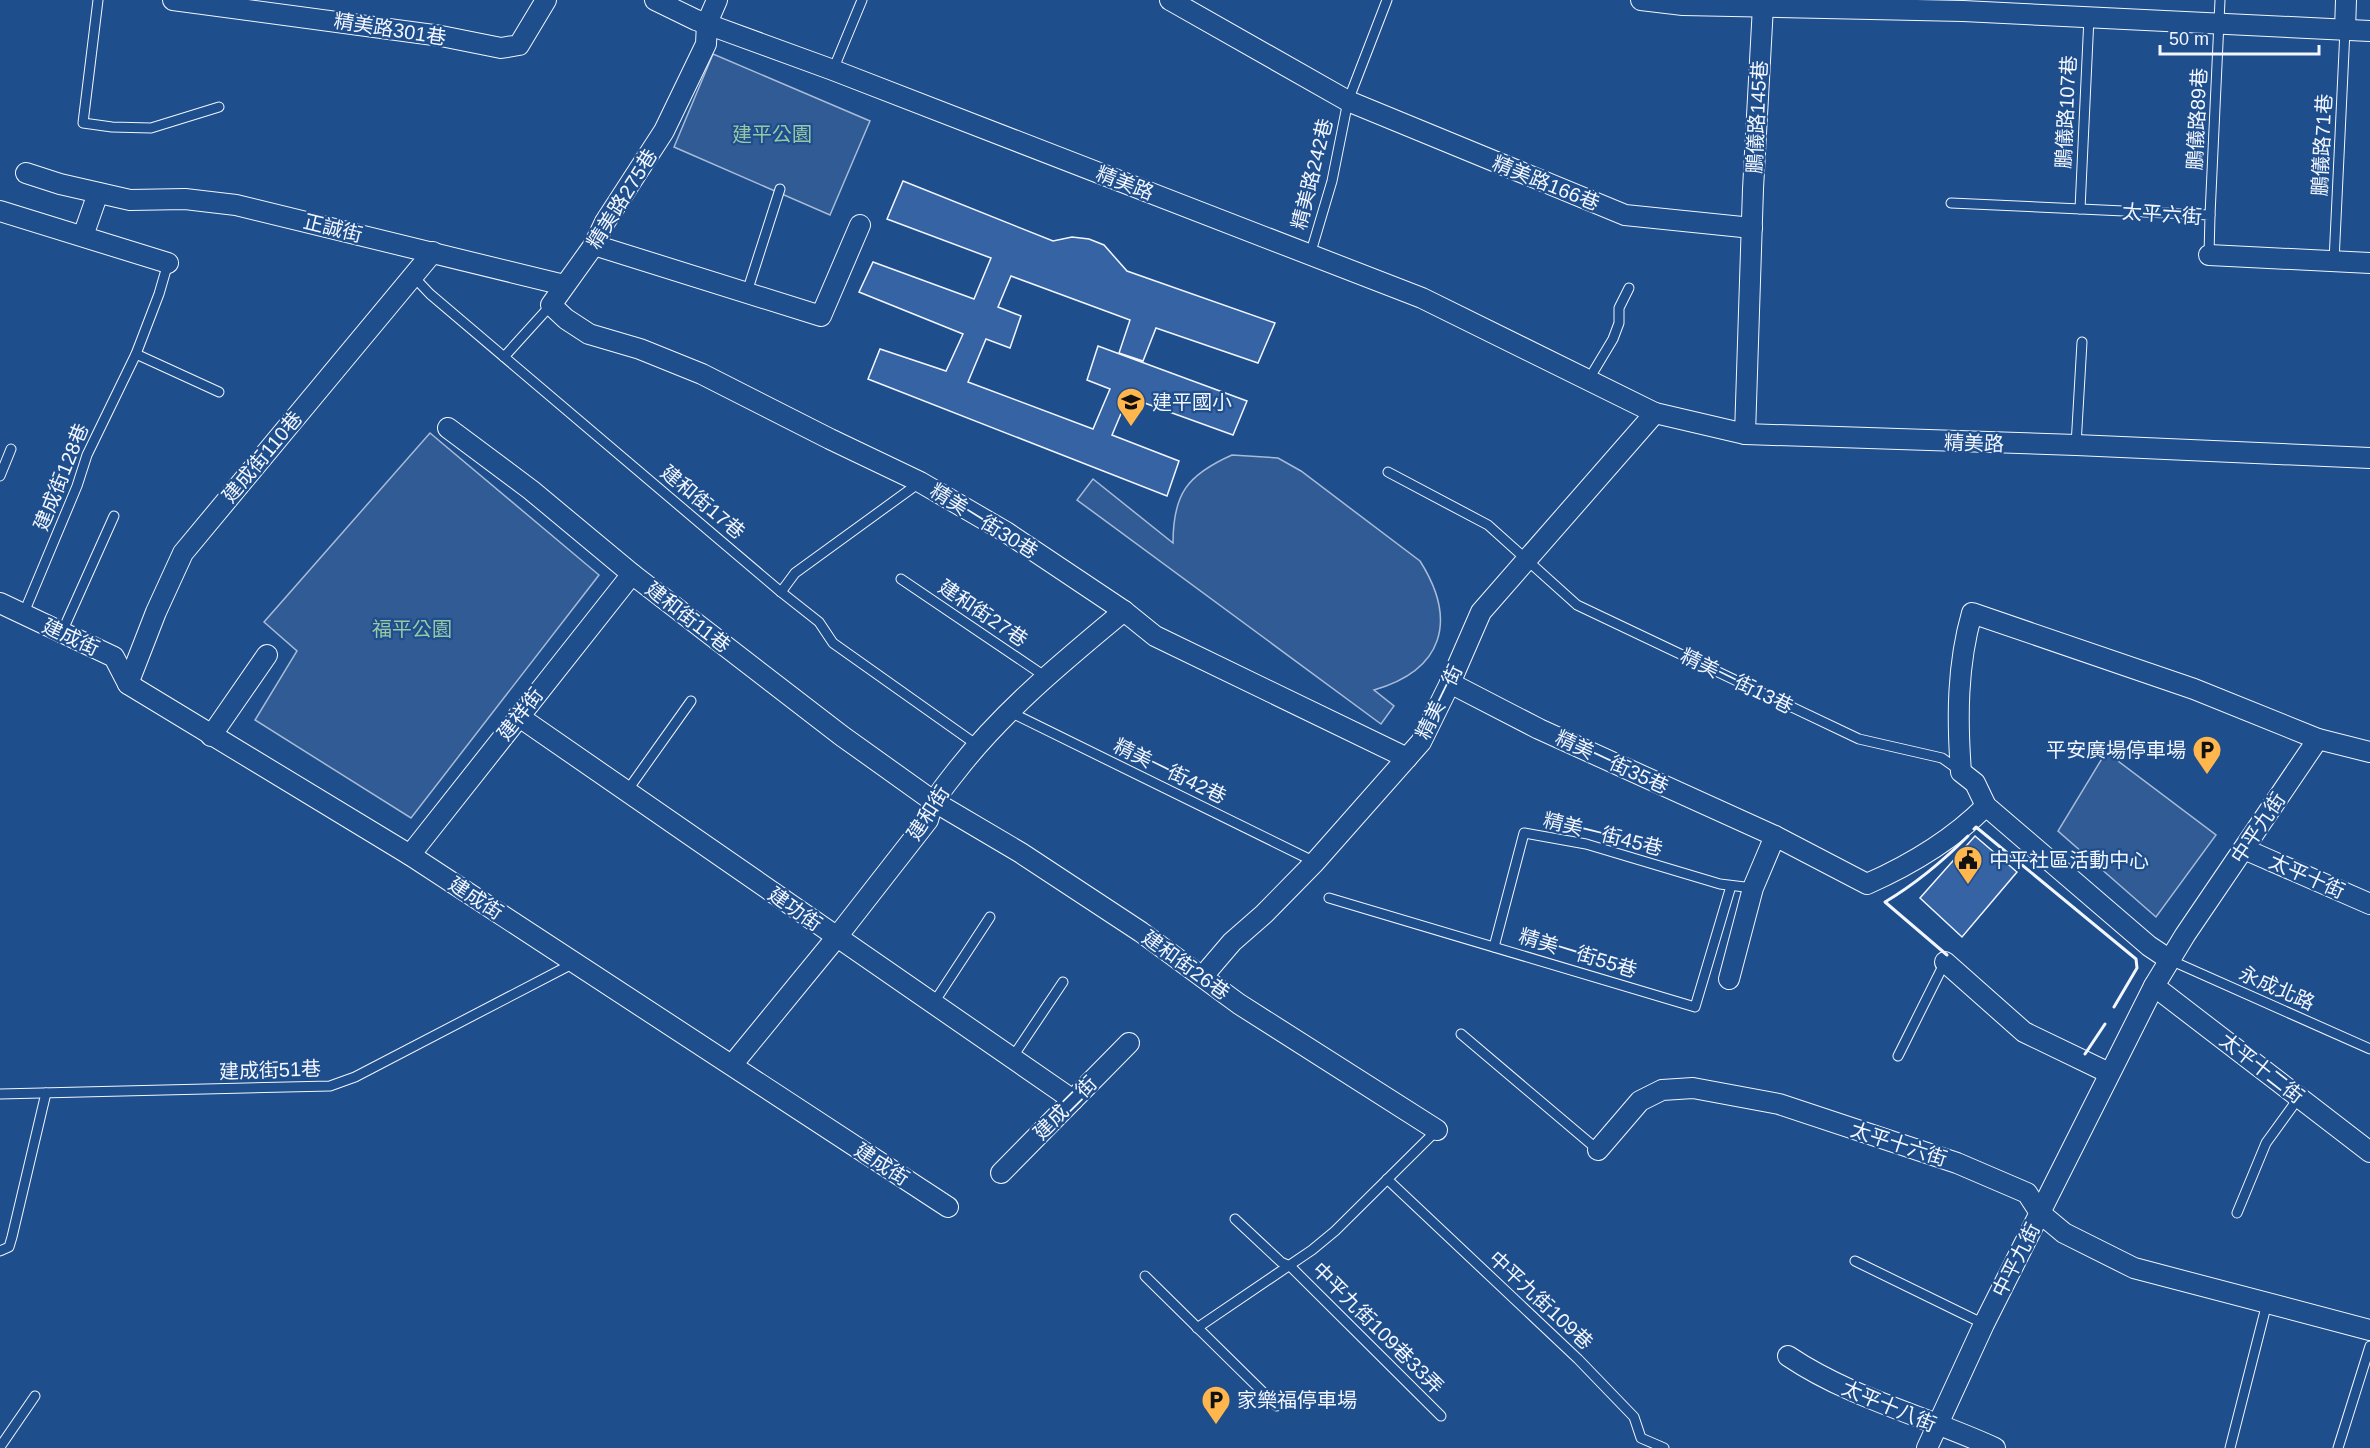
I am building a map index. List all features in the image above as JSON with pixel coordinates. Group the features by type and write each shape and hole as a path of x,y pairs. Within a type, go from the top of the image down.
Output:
{"street":[{"name":"精美路301巷","path":"173,0 441,36 501,48 519,45 546,0"},
{"name":"精美路","path":"656,0 707,23 1422,298 1655,413 1745,434 2370,458"},
{"name":"精美路275巷","path":"551,305 594,245 605,222 664,131 706,44 707,23 717,0"},
{"name":"精美路166巷","path":"1170,0 1348,101 1625,215 1752,228"},
{"path":"1641,0 1683,5 1963,5 2089,17 2370,31"},
{"path":"2345,30 2346,0"},
{"name":"鵬儀路145巷","path":"1752,228 1763,6"},
{"name":"正誠街","path":"26,173 130,201 185,199 236,205 564,285"},
{"path":"83,236 98,193"},
{"path":"0,211 168,263"},
{"path":"594,245 820,315 860,225"},
{"path":"1745,434 1752,228"},
{"name":"建成街110巷","path":"128,684 156,612 183,553 433,252"},
{"name":"太平六街","path":"2209,255 2370,263"},
{"name":"精美一街30巷","path":"551,305 566,319 589,334 640,349 702,374 920,482 1006,532 1124,611 1155,636 1407,758"},
{"name":"精美一街","path":"1203,976 1232,942 1264,914 1315,862 1421,742 1450,683 1480,612 1655,413"},
{"name":"建和街11巷","path":"448,428 531,490 632,574 842,736 933,801"},
{"name":"建祥街","path":"410,855 632,574"},
{"name":"建成街","path":"0,603 114,657 128,684 410,855 948,1208"},
{"name":"建和街","path":"732,1065 836,938 928,820 933,801 977,745 1046,677 1124,611"},
{"path":"1961,772 1957,720 1964,638 1972,613 2194,689 2318,739 2370,752"},
{"path":"211,736 267,655"},
{"name":"精美一街35巷","path":"1450,683 1539,729 1775,836 1867,884 1888,874 1965,827 1986,806"},
{"name":"建功街","path":"518,716 1073,1100"},
{"name":"中平九街","path":"1927,1448 1984,1324 2154,986 2318,739"},
{"name":"精美一街13巷","path":"1961,772 1976,783 1986,806"},
{"name":"建和街26巷","path":"933,801 1030,859 1141,932 1239,1004 1437,1130"},
{"path":"1986,806 2149,946 2170,960"},
{"path":"1729,978 1753,888 1775,836"},
{"name":"太平十街","path":"2244,849 2370,904"},
{"path":"1945,962 2024,1032 2109,1073"},
{"name":"太平十二街","path":"2154,986 2370,1152"},
{"name":"建成二街","path":"1001,1173 1129,1043"},
{"name":"太平十六街","path":"1598,1150 1640,1101 1662,1090 1693,1088 1779,1104 1957,1163 2027,1193 2040,1213 2064,1233 2134,1268 2370,1330"},
{"name":"太平十八街","path":"1788,1356 1811,1372 1868,1399 1995,1448"}],"lane":[{"path":"98,0 83,123 112,128 151,128 219,107"},
{"path":"833,70 862,0"},
{"name":"精美路242巷","path":"1310,255 1332,181 1348,101 1387,0"},
{"name":"鵬儀路89巷","path":"2210,216 2220,0"},
{"name":"鵬儀路107巷","path":"2080,209 2089,17"},
{"name":"鵬儀路71巷","path":"2334,261 2345,30"},
{"path":"747,292 780,189"},
{"name":"太平六街","path":"1951,203 2210,216 2209,255"},
{"name":"建成街128巷","path":"23,615 77,486 87,455 136,354 168,263"},
{"name":"建和街17巷","path":"413,276 430,294 819,622 833,643 977,745"},
{"path":"1589,379 1613,339 1618,323 1619,308 1629,288"},
{"name":"精美路275巷","path":"504,357 551,305"},
{"path":"2076,445 2082,342"},
{"path":"136,354 219,392"},
{"path":"0,476 11,449"},
{"name":"精美一街13巷","path":"1388,472 1488,525 1526,562 1576,605 1859,739 1942,759 1961,772"},
{"path":"781,592 795,573 920,482"},
{"path":"62,632 114,516"},
{"name":"建和街27巷","path":"901,579 1046,677"},
{"path":"627,791 691,701"},
{"name":"精美一街42巷","path":"1010,712 1315,862"},
{"name":"精美一街45巷","path":"1494,947 1524,833 1586,844 1731,886 1753,888"},
{"name":"精美一街55巷","path":"1329,898 1695,1006 1731,886"},
{"path":"933,1004 990,917"},
{"name":"永成北路","path":"2170,960 2370,1049"},
{"path":"1898,1056 1945,962"},
{"name":"建成街51巷","path":"0,1095 302,1089 330,1086 355,1077 574,963"},
{"path":"1012,1058 1063,982"},
{"name":"太平十六街","path":"1461,1034 1598,1150"},
{"path":"0,1251 9,1247 12,1237 46,1093"},
{"path":"2237,1213 2266,1143 2300,1096"},
{"path":"1290,1266 1335,1231 1437,1130"},
{"name":"中平九街109巷","path":"1387,1179 1578,1359 1634,1417 1641,1438 1664,1448"},
{"name":"中平九街109巷33弄","path":"1234,1219 1281,1262 1290,1266 1441,1416"},
{"path":"1855,1261 1984,1324"},
{"name":"中平九街109巷33弄","path":"1197,1328 1290,1266"},
{"path":"1145,1276 1278,1406"},
{"path":"2230,1448 2267,1303"},
{"path":"2338,1448 2370,1346"},
{"path":"0,1447 35,1396"}],"green space":[{"name":"建平公園","path":"713,54 870,121 830,215 674,147"},
{"name":"福平公園","path":"430,433 599,575 411,818 255,720 297,651 264,622"},
{"path":"1232,455 1278,458 1301,471 1420,561 1432,583 1439,604 1440,623 1437,640 1429,656 1416,670 1374,690 1394,706 1381,724 1077,500 1093,479 1173,543 1176,511 1186,488 1204,470"},
{"path":"2106,752 2216,835 2156,917 2058,831"}],"building":[{"path":"903,181 1053,241 1072,237 1089,239 1104,245 1127,271 1275,323 1258,363 1156,328 1143,361 1119,353 1130,320 1011,276 998,307 1021,316 1010,348 986,339 968,382 1093,429 1110,389 1087,380 1098,346 1247,401 1233,435 1128,397 1112,435 1179,461 1167,496 868,379 880,349 946,371 963,334 859,292 873,262 974,299 991,258 887,219"},
{"name":"中平社區活動中心","path":"1975,836 2017,872 1962,937 1920,898"}],"wall":[{"path":"1974,829 1976,827 2136,959 2137,968 2114,1007"},
{"path":"1947,955 1885,902 1929,872 1968,836"},
{"path":"2085,1054 2105,1024"}],"place":[{"name":"建平國小","path":"1131,428"},
{"name":"平安廣場停車場","path":"2207,776"},
{"name":"中平社區活動中心","path":"1968,886"},
{"name":"家樂福停車場","path":"1216,1426"}]}
